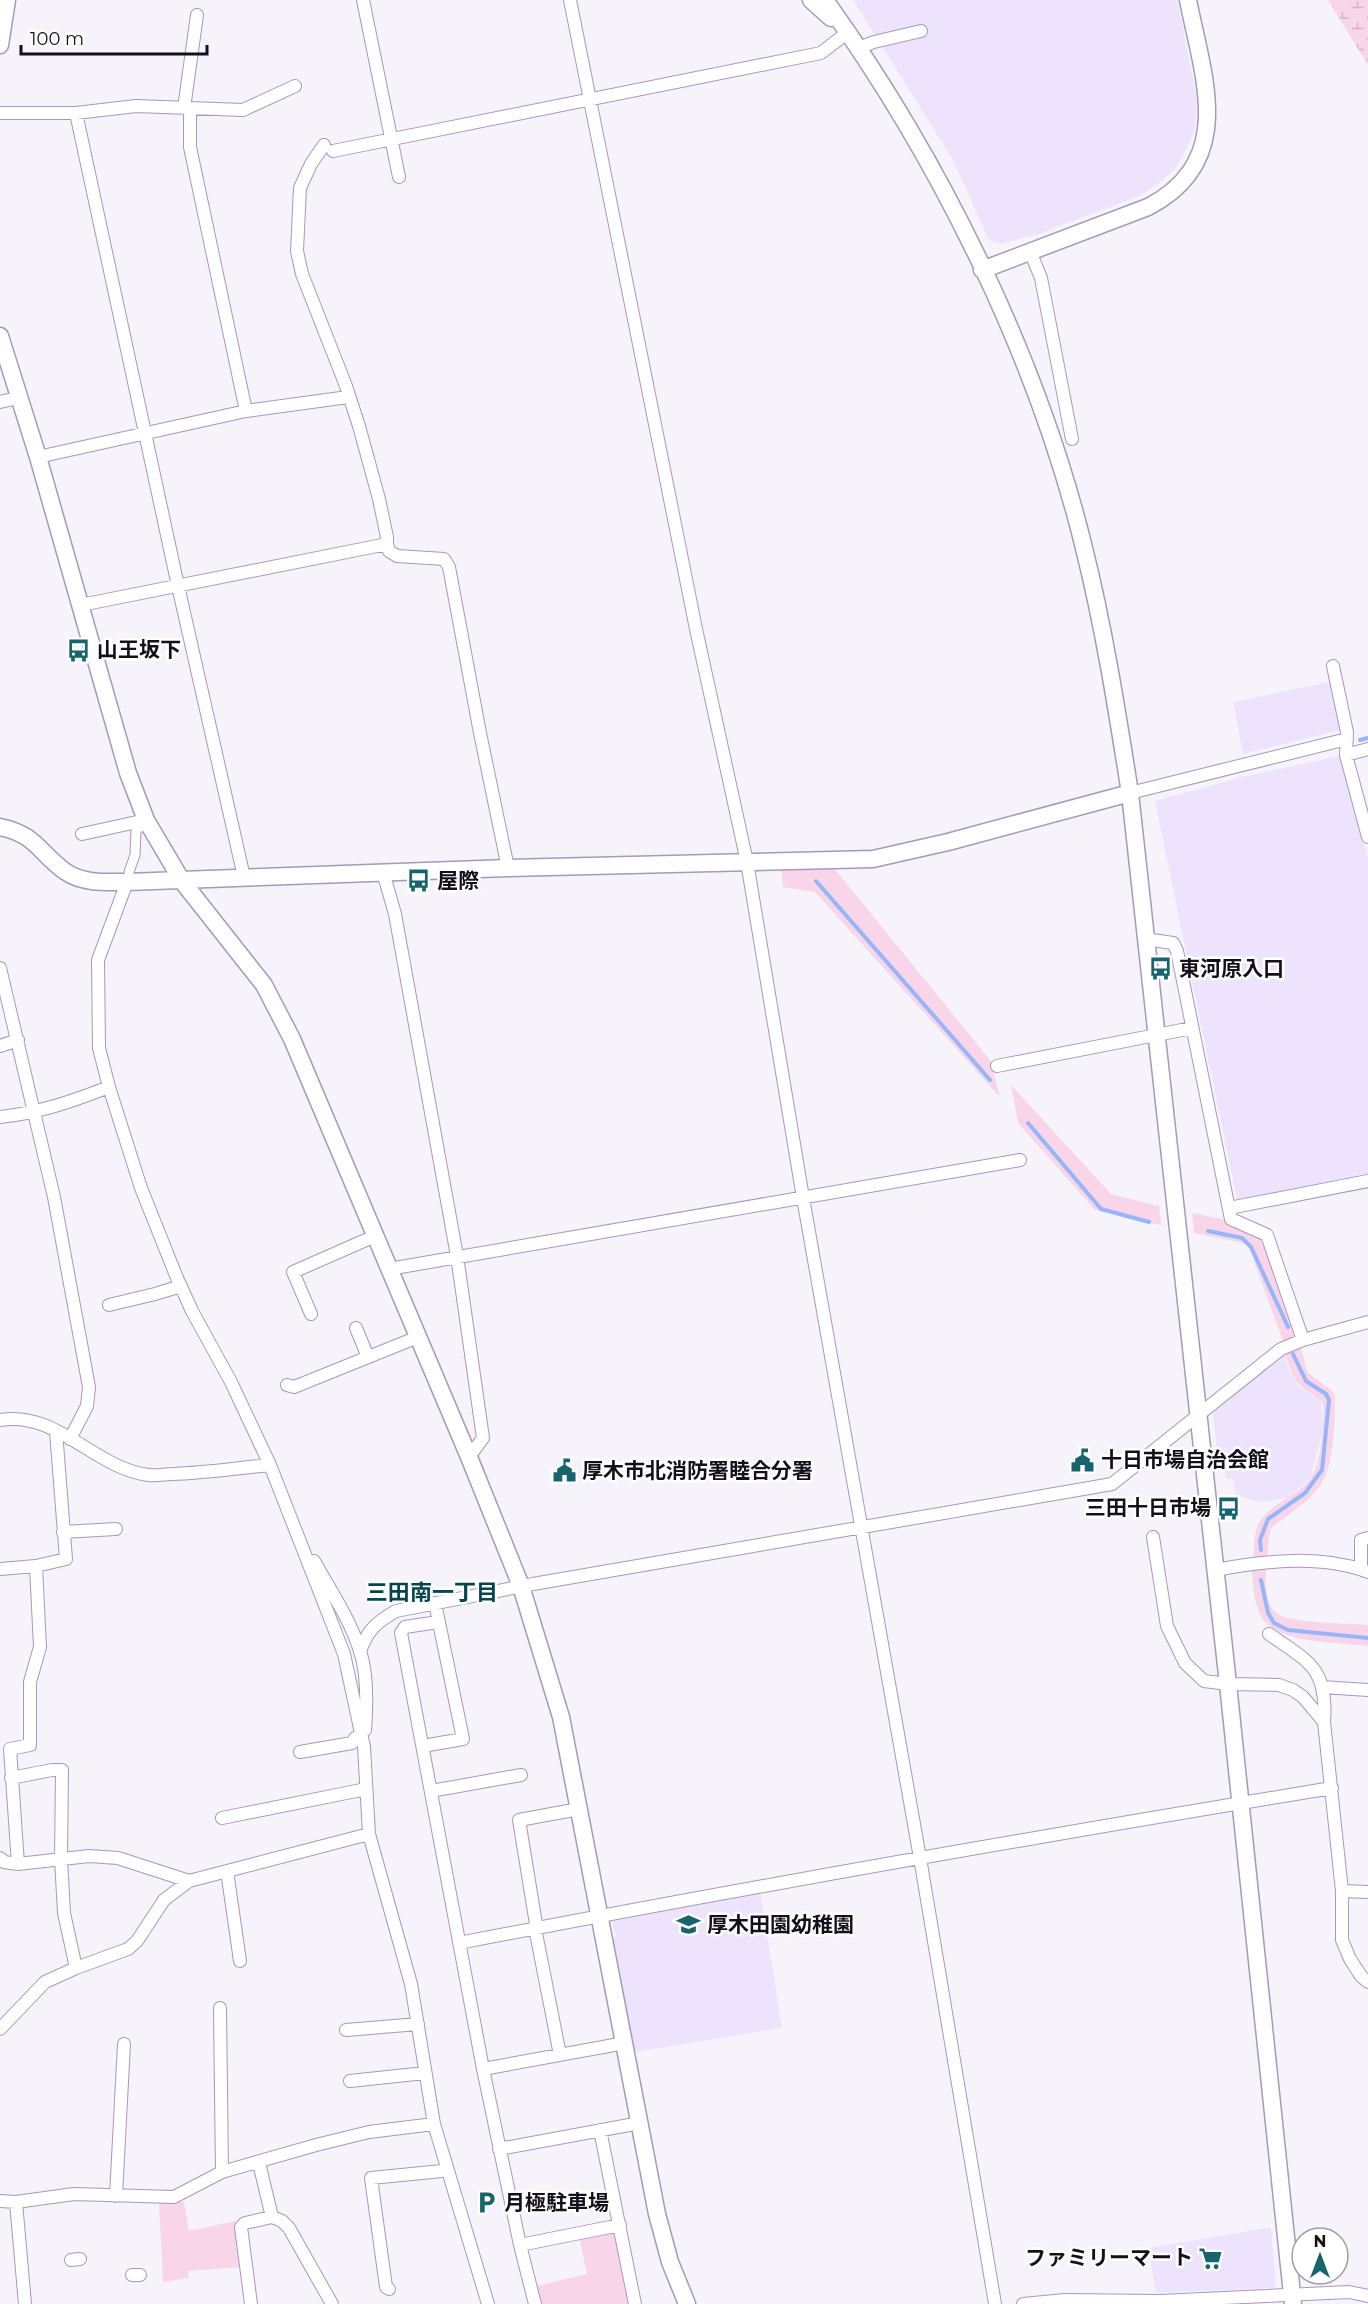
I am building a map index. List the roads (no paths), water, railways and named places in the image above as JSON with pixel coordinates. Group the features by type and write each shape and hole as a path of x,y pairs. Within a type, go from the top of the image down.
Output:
{"street":[{"path":"0,45 7,0"},
{"path":"363,0 399,177"},
{"path":"570,0 696,628 747,862 995,2304"},
{"path":"811,0 848,32"},
{"path":"825,0 836,8 848,32 913,135 940,184 1009,327 1047,427 1078,525 1106,649 1130,793 1144,939 1228,1684 1292,2299"},
{"path":"982,270 1148,207 1164,199 1190,172 1205,140 1208,111 1188,0"},
{"path":"197,15 187,108 190,147 246,411"},
{"path":"858,48 921,31"},
{"path":"508,868 447,562 397,555 389,551 379,499 348,397 302,274 297,251 300,188 311,164 328,148 392,139 821,53 848,32"},
{"path":"0,113 76,113 136,106 243,110 295,86"},
{"path":"76,113 178,586 244,877"},
{"path":"1030,251 1041,278 1072,439"},
{"path":"0,336 38,457 142,824 182,880 264,985 292,1039 470,1457 521,1586 561,1717 663,2242 687,2304"},
{"path":"38,457 246,411 348,397"},
{"path":"0,402 18,398"},
{"path":"81,605 387,544"},
{"path":"1332,666 1347,732 1346,755 1365,815 1368,837"},
{"path":"0,827 31,839 67,872 88,881 128,877 182,880 508,868 873,859 1347,740"},
{"path":"1346,755 1368,749"},
{"path":"82,834 142,824"},
{"path":"142,824 136,830 135,855 98,960 99,1048 141,1188 181,1286 270,1465 344,1654 363,1742 369,1834 411,1984 434,2124 488,2304"},
{"path":"383,872 394,914 457,1256 483,1438 470,1457"},
{"path":"1144,939 1173,943 1177,951 1231,1219 1267,1235 1303,1340"},
{"path":"0,968 54,1197 89,1387 87,1406 70,1439"},
{"path":"997,1066 1192,1028"},
{"path":"0,1046 18,1040"},
{"path":"0,1117 35,1113 67,1104 109,1087"},
{"path":"389,1269 1020,1160"},
{"path":"1229,1208 1368,1181"},
{"path":"311,1314 293,1272 375,1236"},
{"path":"109,1305 181,1286"},
{"path":"360,1652 369,1630 380,1620 396,1611 521,1586 1112,1484 1281,1348 1368,1322"},
{"path":"356,1328 368,1357"},
{"path":"287,1384 294,1387 418,1337"},
{"path":"0,1420 27,1419 57,1431 114,1465 149,1475 270,1465"},
{"path":"0,1569 36,1566 66,1559 57,1431"},
{"path":"63,1532 116,1529"},
{"path":"1153,1537 1167,1626 1185,1664 1204,1681 1279,1686 1293,1690 1303,1697 1324,1722"},
{"path":"1215,1570 1256,1563 1318,1562 1364,1571 1361,1540 1368,1538"},
{"path":"305,1557 313,1560 349,1624 360,1652 364,1668 367,1712 363,1742"},
{"path":"18,1864 10,1749 30,1744 30,1682 40,1647 36,1566"},
{"path":"423,1746 463,1739 435,1603"},
{"path":"438,1622 405,1628 401,1633 483,2069 520,2246 535,2304"},
{"path":"1269,1634 1308,1661 1320,1676 1342,1891 1342,1940 1350,1959 1361,1976 1368,1982"},
{"path":"1322,1687 1368,1690"},
{"path":"300,1752 352,1743 355,1738 363,1742"},
{"path":"11,1778 62,1770 61,1859 64,1913 76,1968"},
{"path":"431,1791 521,1775"},
{"path":"459,1943 920,1858 1332,1788"},
{"path":"222,1818 366,1789"},
{"path":"560,2055 535,1928 519,1820 579,1809"},
{"path":"0,2029 38,1987 76,1968 128,1949 137,1941 164,1900 189,1881 369,1834"},
{"path":"0,1858 4,1862 18,1864 89,1856 118,1858 189,1881"},
{"path":"227,1871 240,1961"},
{"path":"1342,1891 1368,1892"},
{"path":"220,2008 222,2172"},
{"path":"346,2030 418,2024"},
{"path":"483,2069 625,2043"},
{"path":"116,2196 124,2044"},
{"path":"356,2083 424,2073"},
{"path":"499,2149 640,2123"},
{"path":"0,2202 63,2195 174,2197 222,2172 316,2145 369,2132 434,2124"},
{"path":"600,2130 635,2304"},
{"path":"259,2163 272,2217"},
{"path":"389,2289 386,2287 371,2178 442,2171 447,2168"},
{"path":"16,2202 25,2304"},
{"path":"251,2304 241,2227 245,2223 272,2217 282,2221 289,2228 332,2304"},
{"path":"520,2246 620,2225"},
{"path":"1023,2304 1065,2300 1190,2302 1292,2299 1350,2292 1368,2296"}],"waterway":[{"path":"1360,740 1368,738"},
{"path":"816,881 990,1080"},
{"path":"1028,1123 1101,1209 1149,1222"},
{"path":"1208,1231 1242,1238 1251,1247 1288,1327"},
{"path":"1261,1550 1260,1540 1268,1519 1305,1493 1322,1470 1329,1400 1326,1394 1306,1381 1293,1354"},
{"path":"1261,1580 1268,1613 1274,1623 1288,1630 1368,1638"}],"place":[{"name":"山王坂下","path":"79,650"},
{"name":"屋際","path":"419,881"},
{"name":"東河原入口","path":"1161,969"},
{"name":"十日市場自治会館","path":"1083,1460"},
{"name":"厚木市北消防署睦合分署","path":"564,1471"},
{"name":"三田十日市場","path":"1229,1508"},
{"name":"厚木田園幼稚園","path":"689,1925"},
{"name":"月極駐車場","path":"486,2203"},
{"name":"ファミリーマート","path":"1211,2258"}],"district":[{"name":"三田南一丁目","path":"432,1592"}]}
